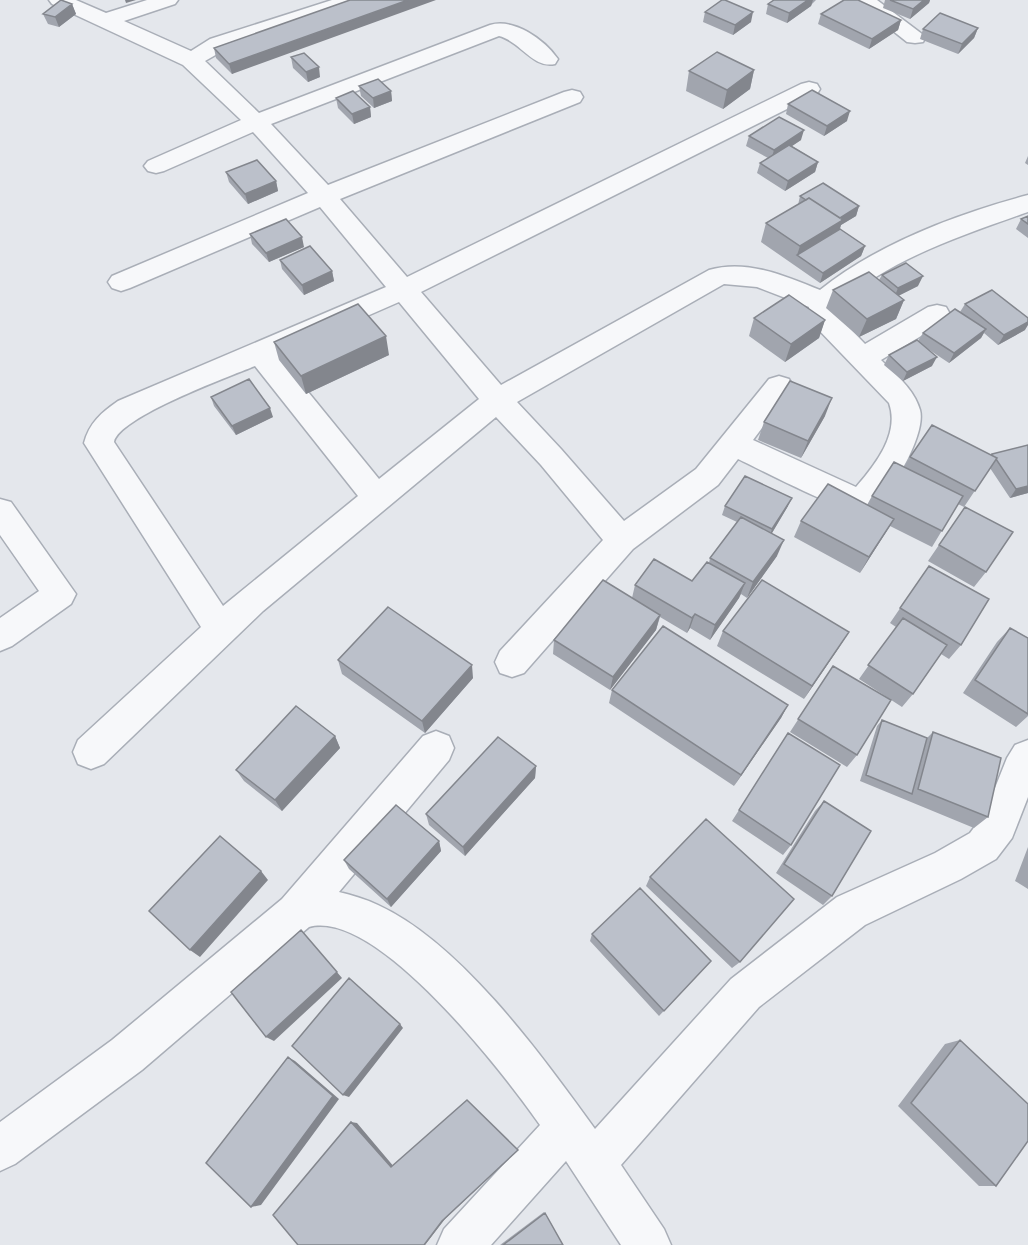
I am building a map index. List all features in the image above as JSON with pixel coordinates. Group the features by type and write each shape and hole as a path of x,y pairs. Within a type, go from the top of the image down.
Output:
{"street":[{"path":"59,0 180,54 256,122 324,196 497,400 551,457 622,540"},
{"path":"107,20 168,0"},
{"path":"180,54 353,0"},
{"path":"864,0 915,37"},
{"path":"156,165 256,122 497,29 523,39 546,59"},
{"path":"220,629 99,443 100,434 108,423 128,409 403,290 808,89"},
{"path":"121,282 324,196 572,97"},
{"path":"734,444 851,498 859,500 864,498 902,439 908,423 906,409 901,398 825,319 822,311 823,302 855,276 883,258 1028,203"},
{"path":"91,752 220,629 497,400 718,276 731,273 748,276 823,302"},
{"path":"863,358 937,314"},
{"path":"260,353 376,498"},
{"path":"512,662 622,540 699,484 734,444 778,386"},
{"path":"0,511 60,594 0,636"},
{"path":"0,1149 127,1055 296,913 436,748"},
{"path":"594,1163 745,993 851,911 948,866 983,846 999,825 1020,770 1028,757"},
{"path":"296,913 320,906 366,918 393,935 448,981 494,1028 594,1163 648,1245"},
{"path":"460,1245 567,1128"}],"building":[{"path":"61,0 72,4 55,17 43,14"},
{"path":"350,0 408,0 229,64 214,48"},
{"path":"722,0 753,12 735,25 705,12"},
{"path":"774,0 808,0 789,13 768,4"},
{"path":"844,0 858,0 901,20 872,39 821,14"},
{"path":"890,0 924,0 913,9"},
{"path":"940,13 978,28 962,44 923,29"},
{"path":"717,52 754,70 727,90 689,71"},
{"path":"304,53 319,67 306,72 291,57"},
{"path":"378,79 391,91 373,98 359,86"},
{"path":"812,90 850,111 827,126 788,104"},
{"path":"353,91 370,107 352,114 336,98"},
{"path":"779,117 804,130 774,150 749,136"},
{"path":"789,145 818,162 788,181 760,163"},
{"path":"257,160 276,181 245,194 226,172"},
{"path":"823,183 859,206 840,218 809,198 806,200 800,196"},
{"path":"809,198 843,220 800,246 766,223"},
{"path":"1028,216 1028,224 1021,219"},
{"path":"286,219 302,237 266,253 250,234"},
{"path":"840,229 865,246 823,273 797,255"},
{"path":"310,246 332,271 302,285 280,260"},
{"path":"906,263 923,276 898,288 882,275"},
{"path":"869,272 904,300 867,319 833,290"},
{"path":"992,290 1028,318 1028,322 1004,335 965,304"},
{"path":"789,295 825,320 791,344 754,318"},
{"path":"358,304 386,336 301,376 274,342"},
{"path":"955,309 986,329 954,353 923,333"},
{"path":"917,340 937,357 907,372 889,355"},
{"path":"249,379 270,408 232,426 211,397"},
{"path":"790,381 832,398 808,441 764,422"},
{"path":"932,425 997,458 975,491 910,457"},
{"path":"1028,445 1028,486 1016,489 997,458 992,454"},
{"path":"894,462 963,496 942,531 872,496"},
{"path":"745,476 792,498 772,529 725,506"},
{"path":"828,484 894,519 869,557 801,521"},
{"path":"965,507 1013,532 986,572 939,545"},
{"path":"741,517 784,540 753,582 710,558"},
{"path":"654,559 692,581 707,562 745,583 715,625 695,614 692,618 635,585"},
{"path":"929,566 989,599 961,645 900,608"},
{"path":"603,580 660,615 613,677 554,640"},
{"path":"762,580 849,632 812,686 723,631"},
{"path":"388,607 472,665 422,721 338,660"},
{"path":"903,618 947,645 913,694 868,665"},
{"path":"663,626 788,705 741,775 612,690"},
{"path":"1010,628 1028,638 1028,714 975,680"},
{"path":"833,666 891,700 857,755 798,719"},
{"path":"296,706 335,736 275,800 236,770"},
{"path":"882,720 927,738 912,794 866,775"},
{"path":"933,732 1001,758 988,817 918,789"},
{"path":"788,733 840,765 791,845 739,810"},
{"path":"498,737 536,766 463,847 426,814"},
{"path":"824,801 871,831 832,896 784,864"},
{"path":"396,805 439,841 387,899 344,860"},
{"path":"706,819 794,899 740,962 650,877"},
{"path":"220,836 261,871 190,950 149,911"},
{"path":"640,888 711,961 664,1011 592,934"},
{"path":"301,930 337,972 266,1037 231,992"},
{"path":"349,978 400,1024 343,1095 292,1046"},
{"path":"960,1040 1028,1104 1028,1141 996,1186 911,1103"},
{"path":"288,1057 333,1096 251,1207 206,1163"},
{"path":"467,1100 518,1150 442,1221 424,1245 298,1245 273,1215 351,1122 391,1167"},
{"path":"545,1213 563,1245 503,1245"}]}
